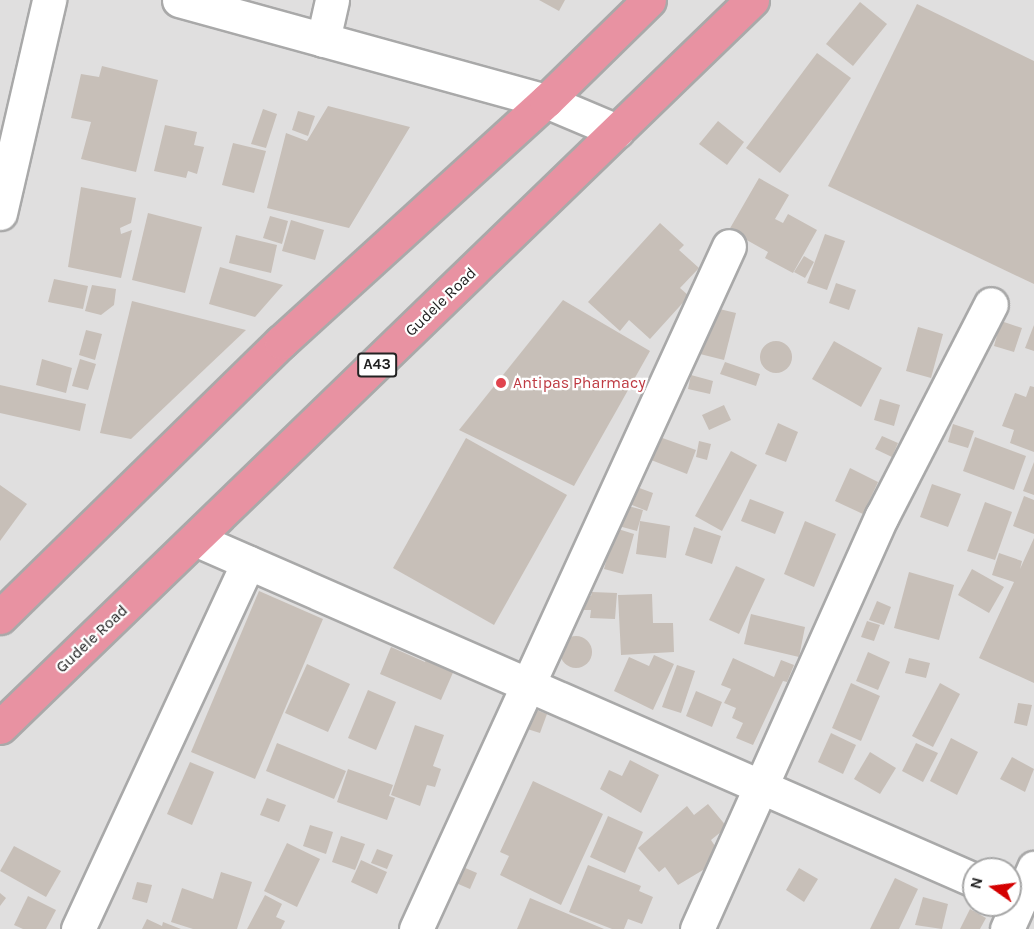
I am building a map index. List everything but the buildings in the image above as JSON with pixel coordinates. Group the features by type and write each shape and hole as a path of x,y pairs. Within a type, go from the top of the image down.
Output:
{"highway":[{"path":"0,617 281,342 546,102 649,0"},
{"name":"Gudele Road","path":"0,727 197,540 752,0"}],"street":[{"path":"0,213 49,0"},
{"path":"178,0 546,102 617,131"},
{"path":"323,40 332,0"},
{"path":"416,929 729,246"},
{"path":"697,929 882,516 991,304"},
{"path":"197,540 962,875"},
{"path":"78,929 248,562"},
{"path":"1022,898 1034,868"}],"shaded area":[{"path":"0,0 1034,0 1034,929 0,929"}],"place":[{"name":"Antipas Pharmacy","path":"501,383"}]}
